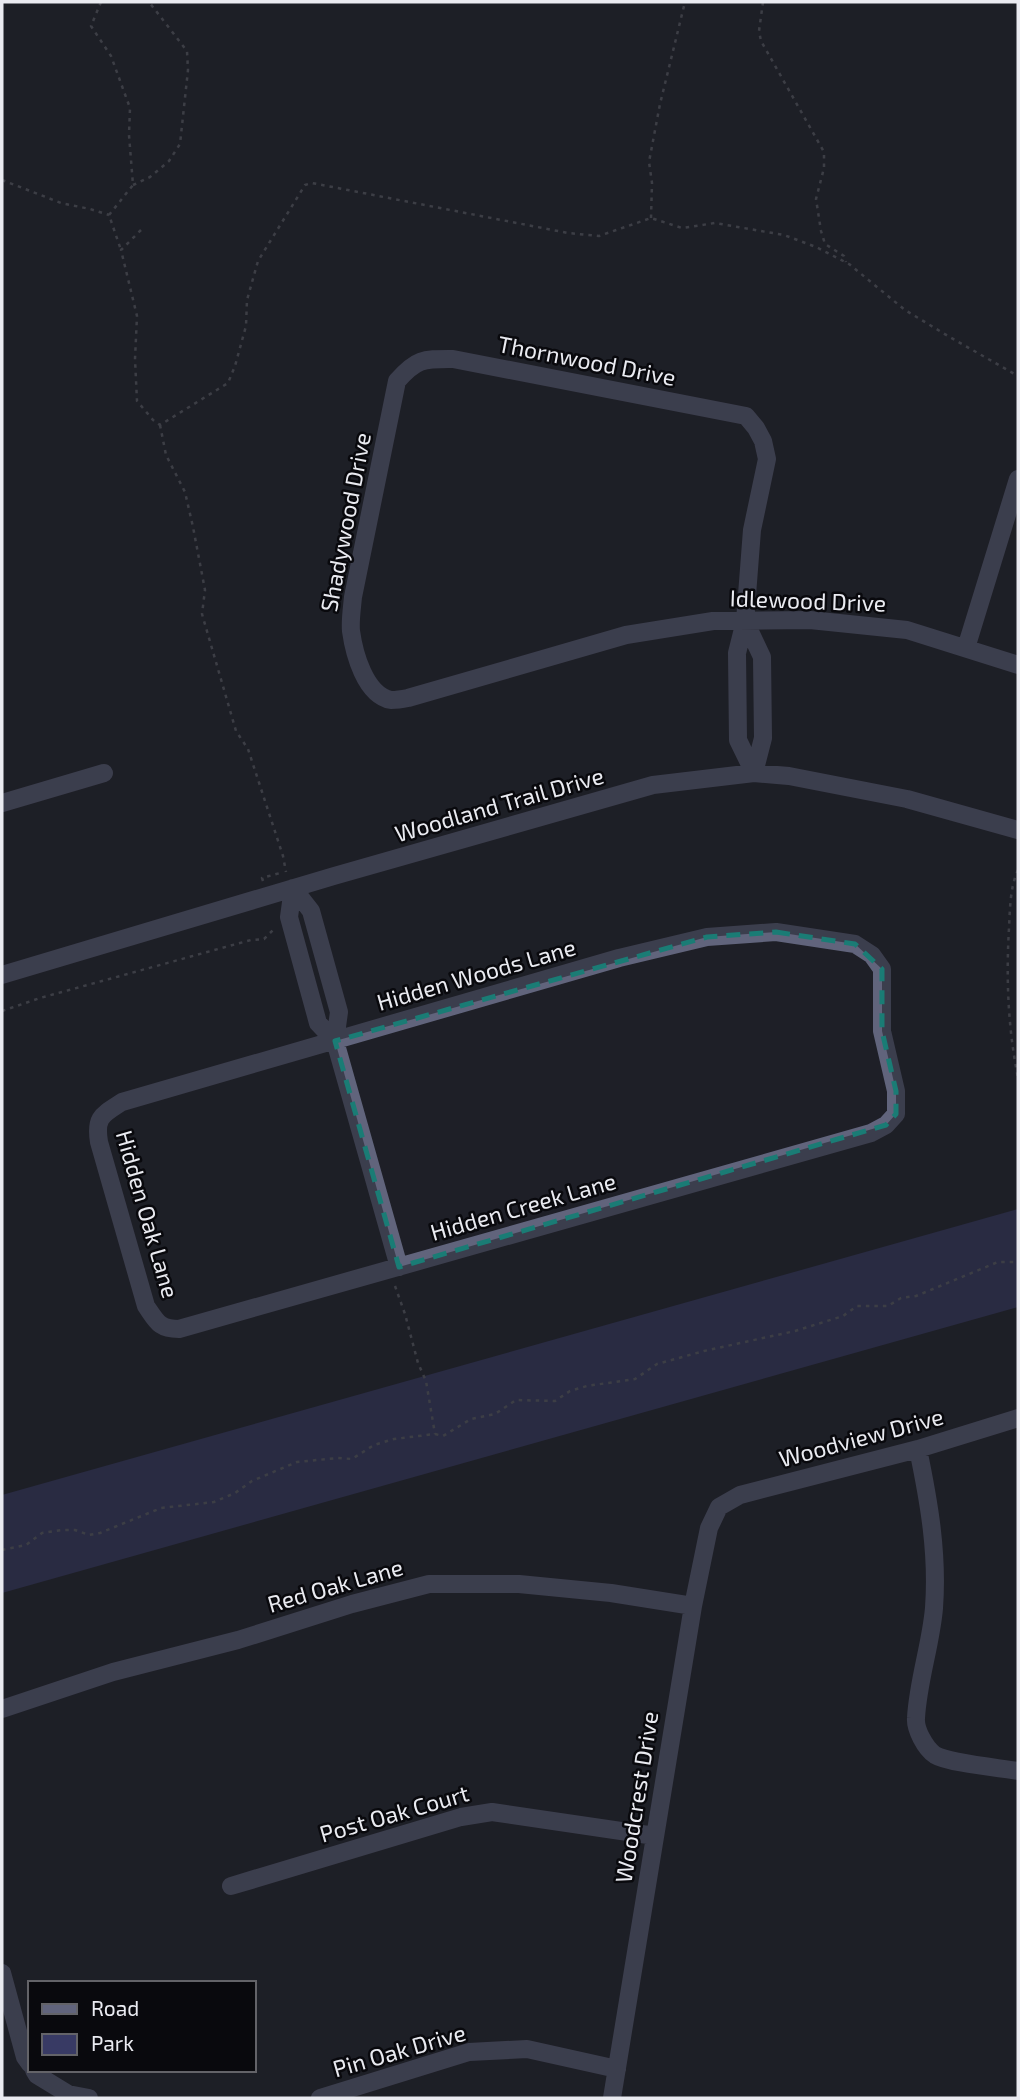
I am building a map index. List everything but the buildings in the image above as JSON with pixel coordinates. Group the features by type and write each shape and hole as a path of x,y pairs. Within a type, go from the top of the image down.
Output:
{"street":[{"name":"Thornwood Drive","path":"397,381 411,365 431,359 453,359 746,416 763,440 767,459 752,530 745,621"},
{"name":"Shadywood Drive","path":"390,700 373,689 364,676 351,628 353,597 397,381"},
{"path":"966,648 1018,479"},
{"name":"Idlewood Drive","path":"390,700 408,698 626,635 713,621 810,620 906,630 1018,665"},
{"path":"745,621 762,657 763,738 754,773"},
{"path":"745,621 737,653 738,740 754,773"},
{"name":"Woodland Trail Drive","path":"2,975 653,785 754,773 789,776 907,799 1018,830"},
{"path":"2,803 104,774"},
{"path":"293,888 312,911 339,1012 335,1041 394,1268"},
{"name":"Hidden Woods Lane","path":"101,1116 122,1102 619,958 707,937 776,932 855,944 872,955 882,969 882,1031 896,1091 895,1114"},
{"name":"Hidden Creek Lane","path":"158,1324 168,1329 179,1329 871,1133 886,1125 895,1114"},
{"name":"Hidden Oak Lane","path":"101,1116 96,1126 99,1142 146,1306 158,1324"},
{"name":"Woodview Drive","path":"719,1507 740,1495 918,1450 1018,1418"},
{"path":"918,1450 931,1512 935,1561 934,1609 915,1721 922,1739 935,1755 955,1761 1018,1771"},
{"name":"Woodcrest Drive","path":"612,2098 693,1606 709,1528 719,1507"},
{"name":"Red Oak Lane","path":"2,1710 113,1672 238,1640 352,1604 429,1584 519,1584 611,1593 693,1606"},
{"name":"Post Oak Court","path":"232,1886 461,1817 492,1812 655,1836"},
{"path":"2,1973 10,2032 28,2061"},
{"name":"Pin Oak Drive","path":"332,2097 469,2052 527,2049 617,2068"},
{"path":"35,2072 68,2094 89,2098"}],"path":[{"path":"101,2 91,26 111,56 130,108 129,135 134,185"},
{"path":"110,215 134,185 150,177 169,161 180,144 188,71 187,51 149,2"},
{"path":"651,218 652,184 649,162 685,2"},
{"path":"763,2 759,31 761,41 824,152 824,168 816,199 825,244 844,256 846,262"},
{"path":"2,180 61,203 110,215"},
{"path":"160,425 228,383 246,326 247,300 258,261 305,184 312,183 568,233 599,236 651,218 682,228 715,223 783,235 846,262 905,310 1018,376"},
{"path":"110,215 137,316 137,401 160,425 166,454 185,492 205,590 202,614 236,731 248,749 287,872 262,878 267,896"},
{"path":"121,250 141,230"},
{"path":"1018,870 1010,909 1006,968 1010,1039 1018,1078"},
{"path":"2,1011 166,963 251,940 264,939 276,926"},
{"path":"2,1550 26,1545 42,1534 62,1530 75,1530 89,1535 100,1533 160,1508 214,1502 235,1493 252,1481 296,1462 330,1458 352,1459 374,1445 394,1439 435,1434 443,1436 471,1419 495,1414 516,1400 555,1401 578,1388 635,1379 657,1364 796,1331 843,1316 857,1306 888,1306 901,1298 916,1296 998,1262 1018,1262"},
{"path":"394,1268 418,1363 426,1381 435,1434"}],"highlighted area":[{"path":"776,932 855,944 882,969 882,1031 896,1091 896,1114 886,1125 399,1267 335,1041 707,937"}],"green space":[{"path":"1018,1209 1018,1307 2,1593 2,1495"}]}
